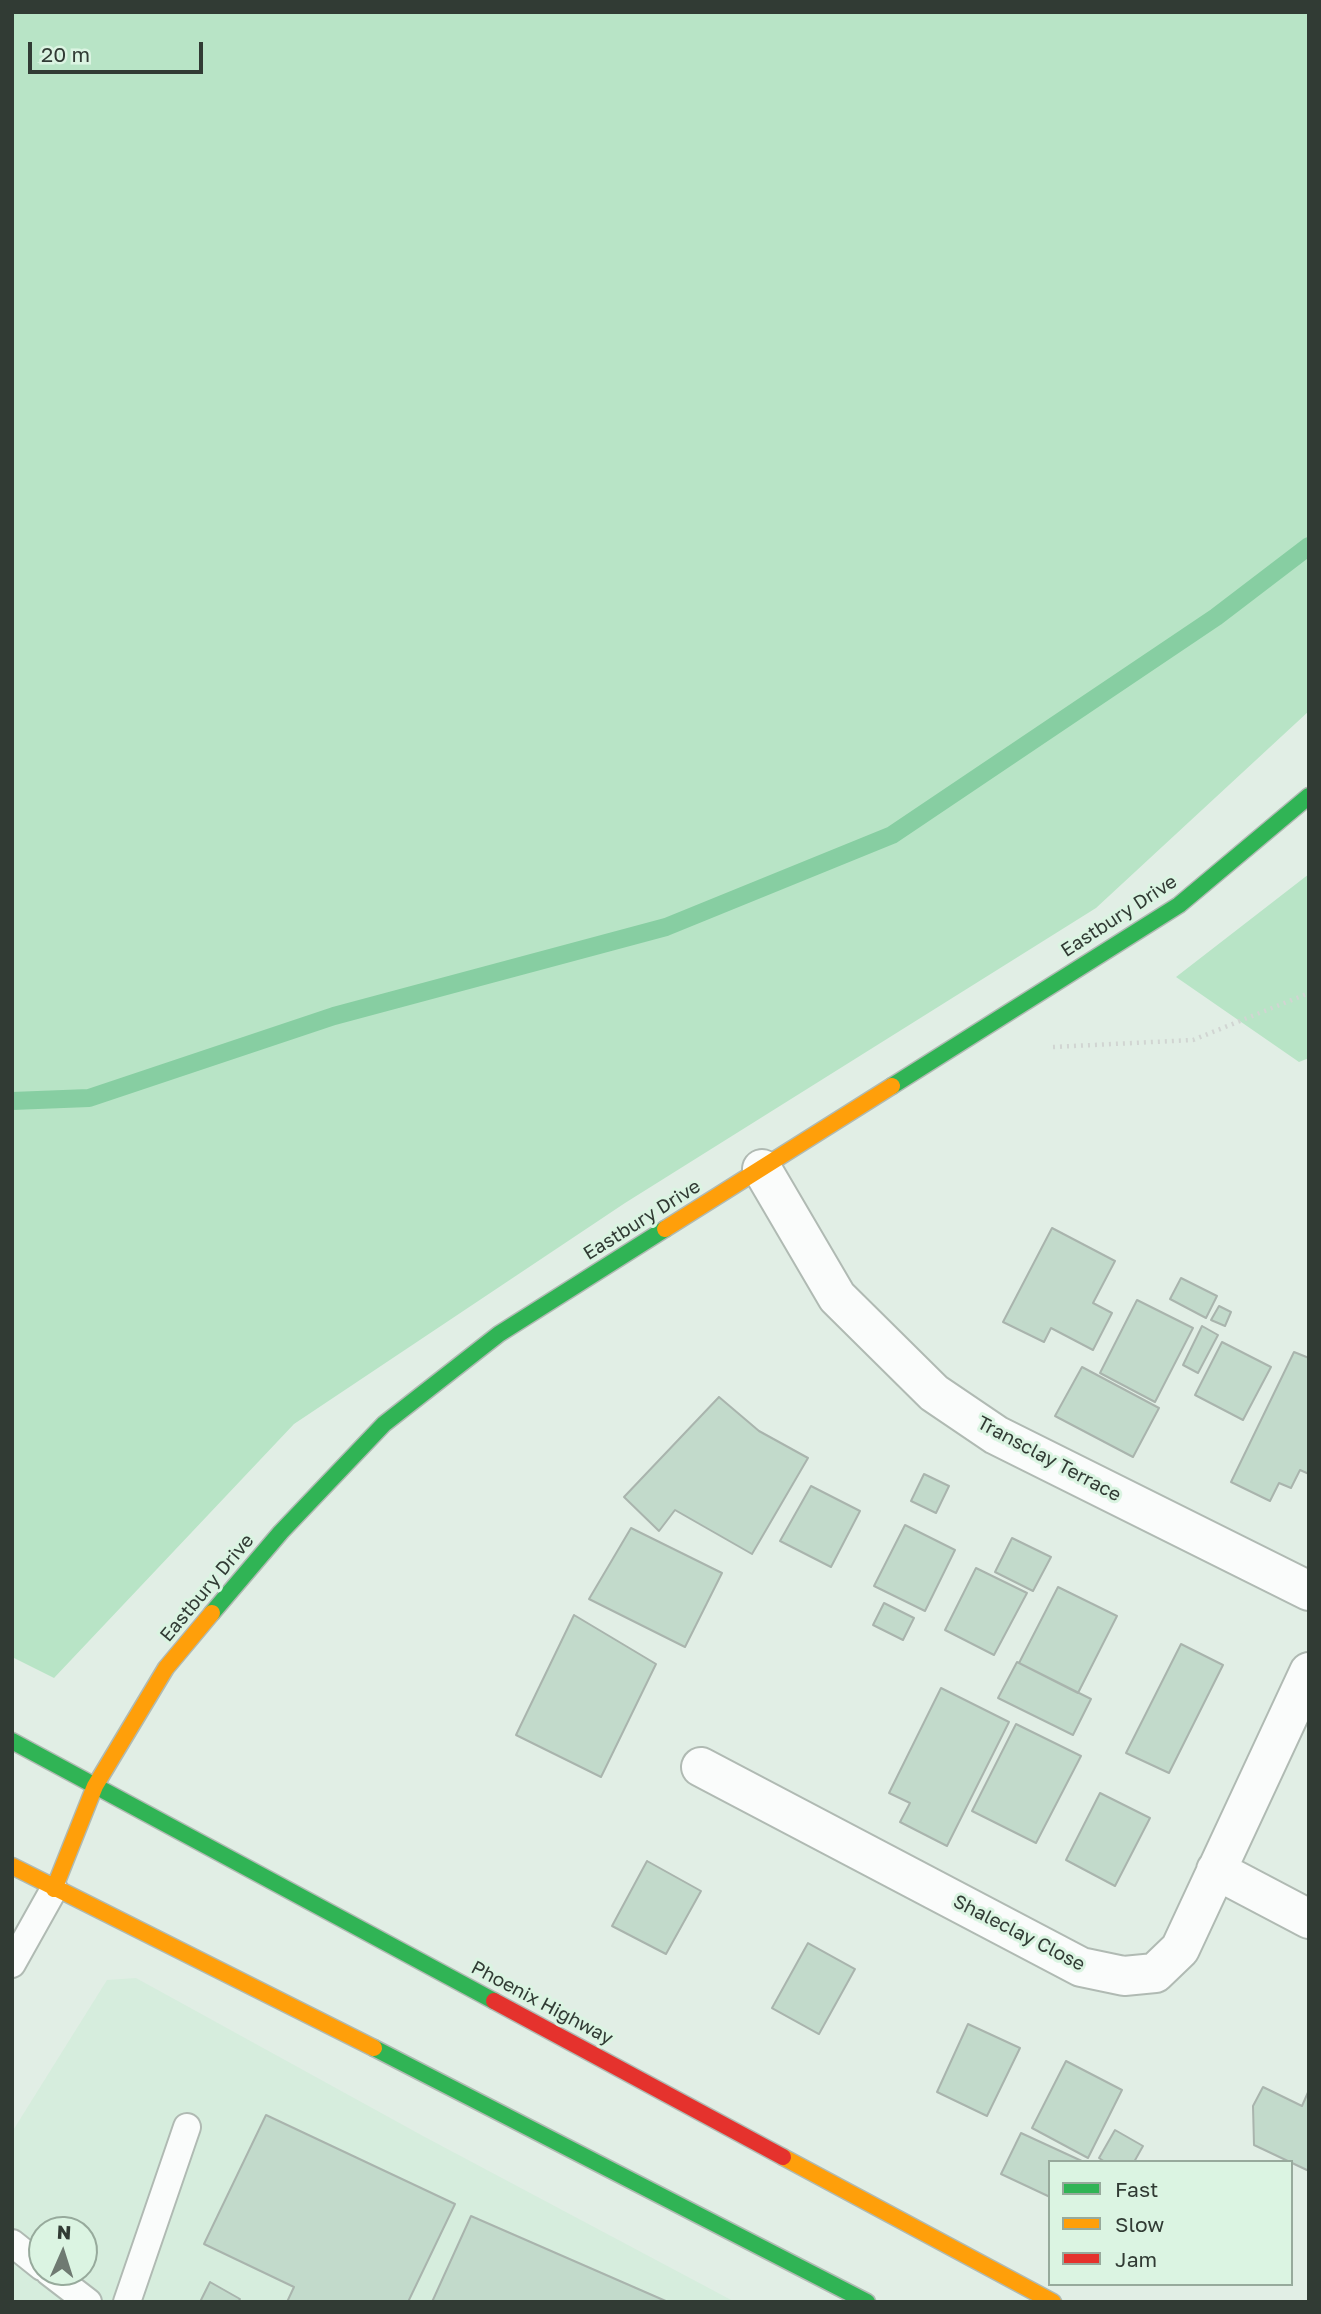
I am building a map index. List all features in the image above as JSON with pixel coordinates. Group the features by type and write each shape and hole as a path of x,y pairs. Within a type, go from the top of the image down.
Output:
{"main road":[{"name":"Eastbury Drive","path":"54,1889 95,1786 166,1668 281,1532 384,1424 499,1334 1179,905 1309,796"},
{"name":"Phoenix Highway","path":"12,1741 1052,2302"},
{"path":"12,1866 496,2109 867,2302"}],"street":[{"name":"Transclay Terrace","path":"762,1169 837,1297 934,1393 996,1435 1309,1591"},
{"name":"Shaleclay Close","path":"701,1767 1081,1967 1124,1976 1155,1973 1180,1949 1309,1672"},
{"path":"1216,1870 1309,1919"}],"lane":[{"path":"12,1964 54,1889"},
{"path":"127,2302 187,2127"},
{"path":"12,2243 28,2256"},
{"path":"67,2286 88,2302"}],"path":[{"path":"1043,1047 1193,1040 1309,993"}],"shaded area":[{"path":"136,1978 423,2136 735,2302 12,2302 12,2132 107,1980"}],"green space":[{"path":"12,12 1309,12 1309,711 1096,908 625,1203 294,1424 54,1678 12,1657"},
{"path":"1309,874 1309,1058 1299,1062 1176,977"}],"building":[{"path":"1052,1228 1115,1261 1093,1303 1112,1313 1093,1350 1051,1328 1044,1342 1003,1322"},
{"path":"1181,1278 1217,1296 1206,1318 1170,1299"},
{"path":"1137,1300 1193,1328 1155,1402 1100,1373"},
{"path":"1219,1306 1231,1312 1225,1326 1211,1320"},
{"path":"1202,1326 1218,1335 1198,1373 1183,1365"},
{"path":"1222,1342 1271,1367 1243,1420 1195,1395"},
{"path":"1294,1352 1309,1358 1309,1474 1300,1470 1291,1488 1279,1483 1270,1501 1231,1482"},
{"path":"1082,1367 1159,1408 1133,1457 1055,1416"},
{"path":"719,1397 759,1431 808,1458 752,1554 675,1510 659,1531 624,1497"},
{"path":"924,1474 949,1486 936,1513 911,1501"},
{"path":"811,1486 860,1511 831,1567 780,1541"},
{"path":"905,1525 955,1550 925,1611 874,1586"},
{"path":"631,1528 722,1573 685,1647 589,1599"},
{"path":"1012,1538 1051,1557 1033,1591 995,1572"},
{"path":"976,1568 1027,1593 994,1655 945,1630"},
{"path":"1058,1587 1117,1616 1078,1693 1019,1663"},
{"path":"884,1603 914,1618 903,1640 873,1625"},
{"path":"574,1615 656,1664 601,1777 516,1735"},
{"path":"1181,1644 1223,1665 1169,1773 1126,1753"},
{"path":"1017,1662 1091,1699 1073,1735 998,1698"},
{"path":"941,1688 1009,1722 947,1846 900,1822 910,1803 889,1793"},
{"path":"1016,1724 1081,1756 1036,1843 972,1811"},
{"path":"1100,1793 1150,1818 1115,1886 1066,1860"},
{"path":"647,1861 701,1891 666,1954 612,1926"},
{"path":"808,1943 855,1969 819,2034 772,2008"},
{"path":"968,2024 1020,2048 987,2116 937,2092"},
{"path":"1066,2061 1122,2090 1088,2158 1032,2128"},
{"path":"1263,2087 1302,2106 1309,2090 1309,2171 1293,2163 1293,2160 1286,2160 1254,2145 1253,2106"},
{"path":"266,2115 455,2204 408,2302 287,2302 294,2287 204,2244"},
{"path":"1115,2130 1143,2146 1135,2160 1099,2158"},
{"path":"1021,2133 1080,2160 1048,2160 1048,2196 1001,2174"},
{"path":"471,2216 668,2302 432,2302"},
{"path":"210,2282 240,2299 238,2302 200,2302"}],"waterway":[{"path":"12,1101 89,1098 334,1016 666,927 892,835 1216,617 1309,546"}],"traffic: fast":[{"path":"892,1086 1179,905 1309,796"},
{"path":"212,1613 281,1532 384,1424 499,1334 665,1229"},
{"path":"12,1741 494,2001"},
{"path":"374,2048 867,2302"}],"traffic: slow":[{"path":"665,1229 892,1086"},
{"path":"54,1889 95,1786 166,1668 212,1613"},
{"path":"12,1866 374,2048"},
{"path":"783,2157 1053,2302"}],"traffic: jam":[{"path":"494,2001 783,2157"}]}
